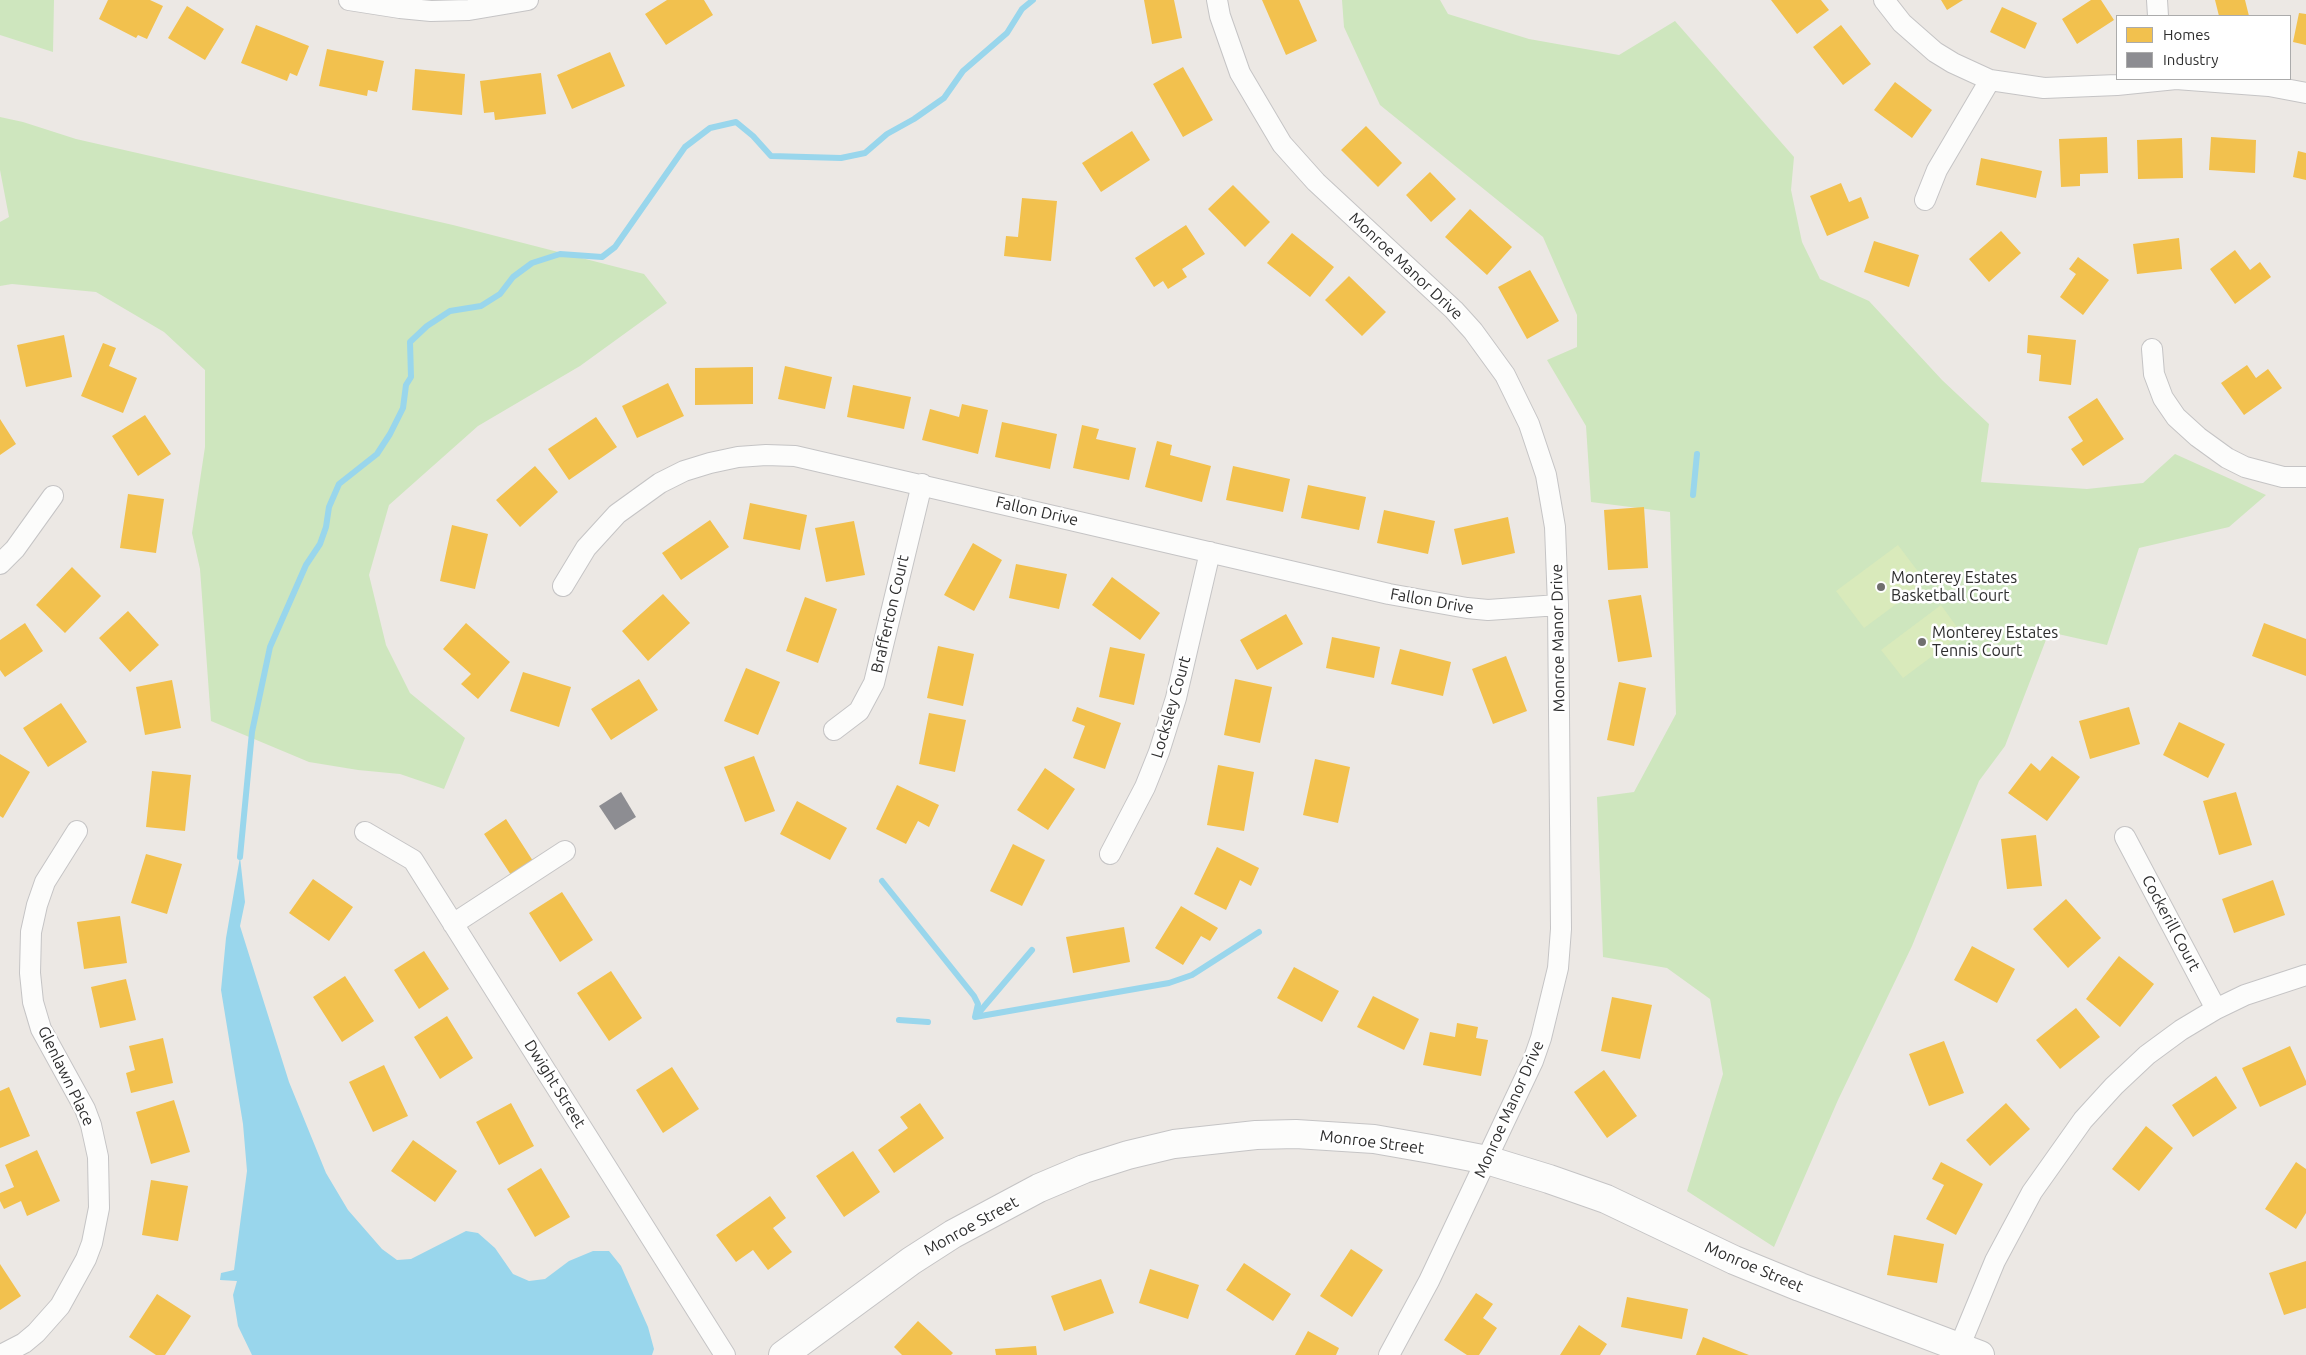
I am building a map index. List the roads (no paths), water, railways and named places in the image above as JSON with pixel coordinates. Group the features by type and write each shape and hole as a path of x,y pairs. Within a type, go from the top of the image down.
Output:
{"main road":[{"name":"Monroe Street","path":"784,1355 877,1285 952,1234 1039,1188 1084,1169 1128,1155 1174,1144 1256,1134 1296,1134 1374,1139 1487,1160 1549,1179 1606,1199 1734,1260 1965,1352"}],"street":[{"path":"349,0 400,8 431,10 469,10 528,0"},
{"name":"Monroe Manor Drive","path":"1217,0 1220,16 1240,74 1282,144 1316,182 1454,310 1473,331 1505,375 1529,424 1546,475 1555,527 1558,605 1561,929 1558,968 1542,1038 1487,1160 1428,1281 1389,1355"},
{"path":"1884,0 1902,23 1935,52 1953,63 1990,80 2044,88 2161,80"},
{"path":"2157,0 2158,15"},
{"path":"1925,200 1937,170 1990,80"},
{"path":"2189,80 2269,86 2306,93"},
{"path":"2152,349 2154,374 2163,398 2176,417 2198,437 2227,458 2245,467 2283,477 2306,477"},
{"name":"Fallon Drive","path":"563,586 586,548 617,514 660,483 710,463 738,457 766,455 795,456 922,484 1389,594 1488,610 1558,605"},
{"name":"Brafferton Court","path":"834,730 859,710 874,683 922,484"},
{"path":"0,564 16,549 53,496"},
{"name":"Locksley Court","path":"1110,854 1145,787 1159,752 1176,698 1210,552"},
{"name":"Glenlawn Place","path":"0,1355 36,1333 60,1306 86,1259 92,1243 99,1208 98,1157 91,1125 85,1108 41,1029 33,1002 30,973 31,932 37,905 45,882 77,831"},
{"name":"Dwight Street","path":"365,832 413,860 725,1355"},
{"name":"Cockerill Court","path":"2125,837 2216,1009"},
{"path":"454,924 565,851"},
{"path":"1965,1352 1995,1261 2032,1192 2083,1120 2114,1086 2147,1055 2181,1030 2216,1009 2246,995 2306,975"}],"water":[{"path":"240,857 245,902 240,926 289,1082 326,1173 348,1210 382,1249 397,1260 411,1259 466,1231 478,1233 495,1248 513,1274 529,1281 545,1279 569,1261 593,1251 609,1251 621,1266 648,1327 654,1349 652,1355 252,1355 238,1326 233,1295 237,1281 220,1280 221,1273 234,1270 247,1171 243,1124 221,990 226,938"}],"waterway":[{"path":"240,857 252,732 270,647 306,565 320,544 326,527 329,507 339,484 377,454 403,408 406,385 411,377 410,342 427,326 450,311 481,306 500,294 513,277 532,263 560,254 602,257 615,247 685,147 710,128 736,122 753,136 771,156 841,158 865,153 887,134 914,119 944,98 963,71 1007,33 1022,9 1033,0"},
{"path":"1693,495 1697,454"},
{"path":"882,881 974,996 978,1004 975,1017"},
{"path":"975,1017 1169,983 1192,975 1259,932"},
{"path":"976,1016 1032,950"},
{"path":"899,1020 928,1022"}],"place":[{"name":"Monterey Estates Basketball Court","path":"1881,587"},
{"name":"Monterey Estates Tennis Court","path":"1922,642"}]}
